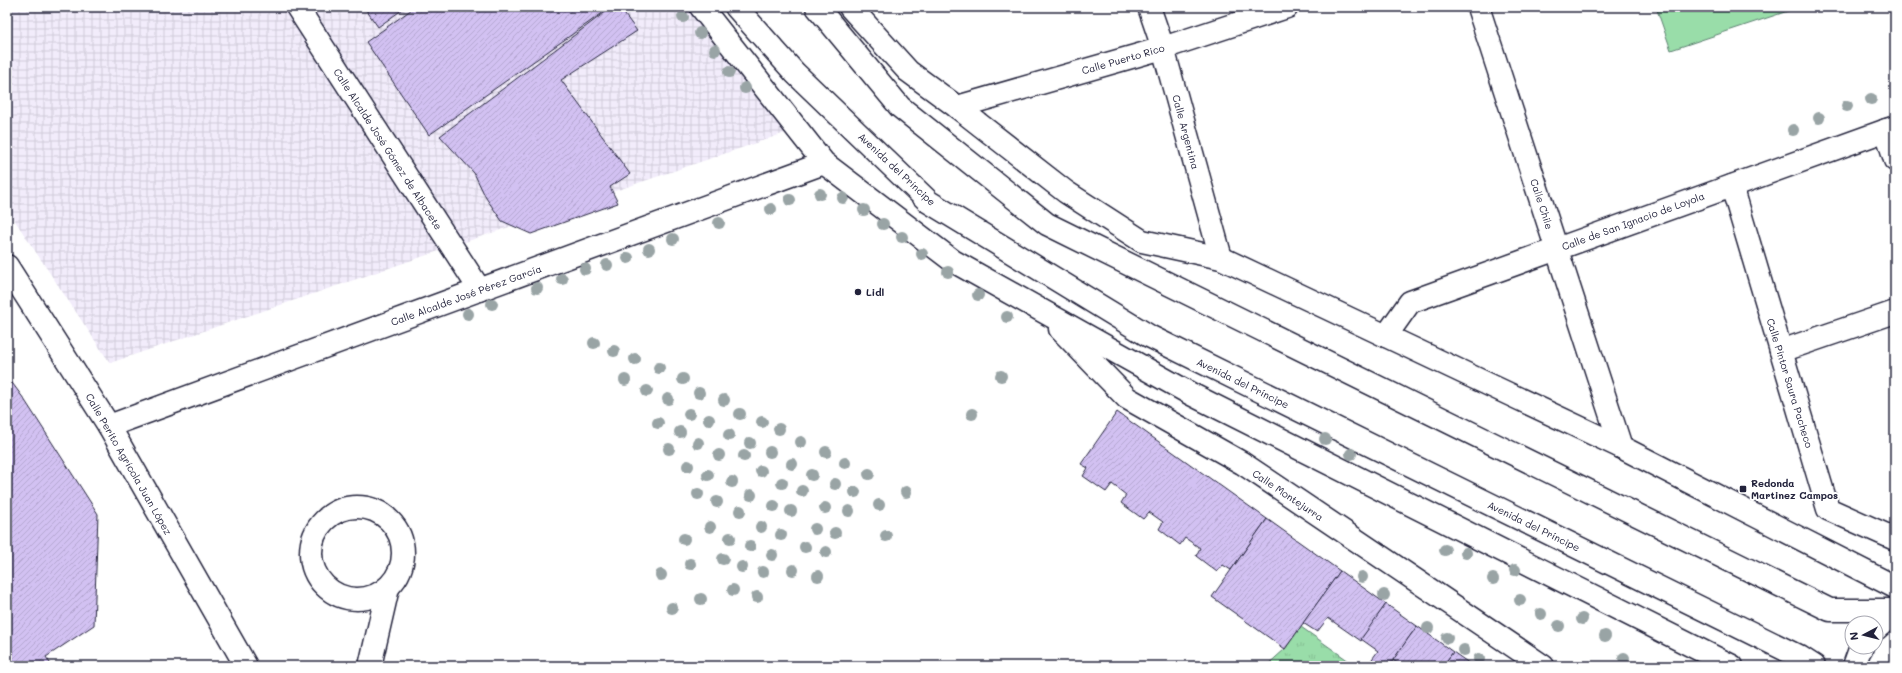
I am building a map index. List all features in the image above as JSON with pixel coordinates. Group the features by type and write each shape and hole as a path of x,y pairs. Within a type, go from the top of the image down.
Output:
{"street":[{"name":"Calle Alcalde José Gómez de Albacete","path":"297,7 480,290"},
{"path":"701,7 824,164 953,261 1191,394 1732,666"},
{"name":"Avenida del Príncipe","path":"736,7 795,73 929,202 1122,320 1149,336 1793,654 1814,666"},
{"path":"817,7 900,107 1047,224 1830,610 1895,611"},
{"path":"850,7 908,71 957,107 1066,192 1142,241 1221,258 1621,446 1895,587"},
{"name":"Calle Argentina","path":"1149,7 1163,48 1221,258"},
{"name":"Calle Puerto Rico","path":"957,107 1163,48 1287,7"},
{"name":"Calle Chile","path":"1478,7 1621,446"},
{"path":"1890,129 1895,160"},
{"name":"Calle de San Ignacio de Loyola","path":"1386,336 1410,302 1890,129"},
{"name":"Calle Alcalde José Pérez García","path":"109,426 824,164"},
{"name":"Calle Pintor Saura Pacheco","path":"1732,186 1828,509 1895,539"},
{"name":"Calle Perito Agrícola Juan López","path":"7,266 109,426 246,666"},
{"name":"Calle Montejurra","path":"1044,312 1127,398 1242,463 1543,666"},
{"path":"1781,351 1895,312"},
{"path":"370,666 388,588 401,569 404,553 399,533 390,519 370,508 353,506 337,510 325,518 316,531 310,546 311,563 317,578 328,590 339,597 355,600 374,596 388,588"},
{"path":"1884,621 1895,611"},
{"path":"1854,666 1858,655"}],"shaded area":[{"path":"7,7 709,7 797,129 110,363 7,209"}],"green space":[{"path":"1656,7 1800,7 1671,50"},
{"path":"1301,627 1356,666 1266,666 1285,649"}],"building":[{"path":"364,7 406,7 378,27"},
{"path":"415,7 611,7 429,135 366,42"},
{"path":"612,7 619,7 637,31 561,80 630,174 610,187 618,203 531,234 502,221 486,198 474,173 440,136"},
{"path":"7,376 24,399 98,514 94,625 46,657 52,666 7,666 7,412 10,410 7,406"},
{"path":"1117,412 1267,519 1231,570 1223,565 1217,572 1196,556 1200,548 1185,538 1180,545 1159,529 1163,522 1149,512 1143,519 1121,503 1126,495 1112,484 1106,492 1083,476 1088,468 1081,464"},
{"path":"1267,519 1340,571 1285,649 1212,597"},
{"path":"1340,571 1386,604 1361,641 1328,618 1317,632 1303,623"},
{"path":"1386,604 1417,626 1389,666 1367,666 1378,651 1361,639"},
{"path":"1417,626 1453,652 1443,666 1401,666 1393,660"},
{"path":"1453,652 1473,666 1443,666"}],"place":[{"name":"Lidl","path":"858,292"},
{"name":"Redonda Martinez Campos","path":"1743,489"}]}
